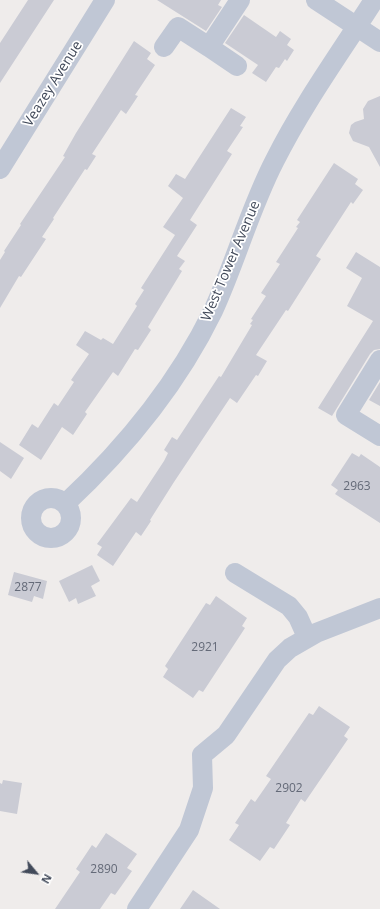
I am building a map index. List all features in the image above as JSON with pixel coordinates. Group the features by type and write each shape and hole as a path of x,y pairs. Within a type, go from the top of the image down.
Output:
{"street":[{"name":"Veazey Avenue","path":"0,169 105,0"},
{"path":"209,47 240,0"},
{"path":"316,0 380,42"},
{"name":"West Tower Avenue","path":"65,504 99,472 138,428 166,391 190,352 224,284 258,197 276,159 374,0"},
{"path":"164,47 178,27 237,66"},
{"path":"380,360 346,415 380,436"},
{"path":"235,572 289,606 298,617 307,637"},
{"path":"137,909 189,830 203,788 202,755 226,735 278,660 290,648 307,637 380,608"}],"building":[{"path":"28,0 54,0 0,83 0,43"},
{"path":"157,0 221,0 218,5 222,7 206,31"},
{"path":"244,15 276,37 280,31 291,39 287,45 294,50 287,61 285,59 279,68 276,67 266,82 252,73 258,65 225,43"},
{"path":"134,41 151,53 147,59 155,65 135,95 138,96 126,114 121,110 92,154 96,156 87,170 85,169 53,218 54,219 42,237 46,239 21,277 19,276 0,308 0,260 5,252 4,251 21,225 20,224 65,157 63,156 76,133"},
{"path":"380,96 380,167 369,147 353,141 349,133 351,125 364,119 363,109 368,101"},
{"path":"231,108 246,117 240,126 243,127 227,151 232,154 190,220 197,225 177,256 185,261 179,269 182,271 148,327 151,330 138,350 135,349 118,376 113,372 85,412 87,414 73,435 62,427 41,460 19,445 32,424 38,428 54,403 58,406 74,382 71,380 89,354 76,345 85,331 101,340 103,338 113,344 137,306 135,304 144,290 141,288 175,235 163,227 183,198 168,186 176,174 185,179"},
{"path":"334,163 358,179 355,184 363,190 353,204 351,202 316,256 321,259 288,311 286,310 256,355 267,361 258,376 256,375 237,403 230,398 174,482 141,536 136,532 113,566 97,555 102,547 97,544 131,498 137,502 164,461 168,453 164,450 172,437 177,440 219,376 221,377 252,325 250,324 253,320 251,319 266,296 261,293 280,264 276,262 298,228 296,227 300,222 297,220"},
{"path":"356,252 380,267 380,349 374,350 370,354 332,416 318,408 373,321 347,306 362,278 346,268"},
{"path":"380,382 380,406 369,400"},
{"path":"0,442 24,458 11,479 0,471"},
{"path":"352,453 359,457 361,454 380,467 380,523 335,494 338,490 331,485"},
{"path":"92,565 100,581 91,586 96,596 78,604 76,598 69,602 59,581"},
{"path":"14,572 47,581 43,599 34,596 32,602 8,595"},
{"path":"216,596 247,618 242,626 245,628 203,692 199,690 193,698 163,677 168,669 165,666 206,603 210,605"},
{"path":"319,706 350,727 344,736 348,739 305,802 301,799 286,823 290,825 274,849 270,847 260,861 229,840 239,825 235,823 251,799 255,802 271,779 266,776 309,713 313,715"},
{"path":"3,780 22,783 17,814 0,811 0,783 2,784"},
{"path":"106,833 137,854 127,868 132,871 115,895 111,893 100,909 55,909 80,872 76,869 92,845 96,848"},
{"path":"193,890 220,909 180,909"}]}
